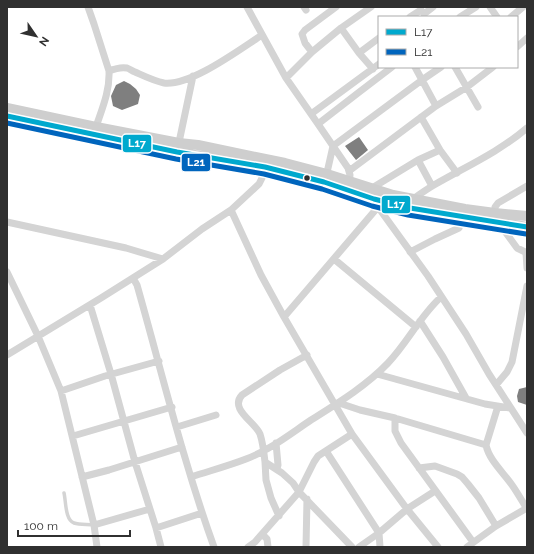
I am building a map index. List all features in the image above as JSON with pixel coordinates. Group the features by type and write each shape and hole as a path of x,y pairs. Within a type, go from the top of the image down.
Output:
{"main road":[{"path":"7,108 94,131"},
{"path":"7,116 265,163 289,173 349,181 393,196 450,207 527,227"},
{"path":"349,181 376,203 417,210 496,219 527,216"}],"street":[{"path":"88,7 109,71 110,82 94,131"},
{"path":"248,7 286,78 348,168 349,181"},
{"path":"312,52 305,43 302,34 305,30 336,7"},
{"path":"286,78 312,52 341,28 371,7"},
{"path":"413,16 433,7"},
{"path":"462,16 476,7"},
{"path":"490,7 496,16"},
{"path":"512,16 523,7"},
{"path":"311,114 376,66 359,53 341,28"},
{"path":"109,71 126,68 163,83 179,82 215,66 262,35"},
{"path":"518,46 527,38"},
{"path":"359,53 378,39"},
{"path":"318,124 391,68"},
{"path":"416,68 436,106"},
{"path":"326,178 333,146 439,68"},
{"path":"456,68 478,107"},
{"path":"349,181 421,116 467,87 492,68"},
{"path":"178,147 193,76"},
{"path":"421,116 440,150 457,173"},
{"path":"413,199 432,186 481,160 527,128"},
{"path":"372,188 418,160 440,150"},
{"path":"418,160 432,186"},
{"path":"7,355 163,259 231,210 259,184 262,178 265,163"},
{"path":"527,186 498,203 495,207 496,219 517,248 527,253 527,268"},
{"path":"284,317 334,259 376,203 466,334 510,408 527,433"},
{"path":"231,210 261,275 306,355 337,404 352,434 406,509 438,547"},
{"path":"7,222 126,248 163,259"},
{"path":"410,252 459,228"},
{"path":"334,259 418,324 443,357 466,398"},
{"path":"7,272 38,336 61,391 94,525 97,547"},
{"path":"133,278 137,285 191,477 214,547"},
{"path":"496,385 507,372 512,362 527,286"},
{"path":"191,477 246,459 263,451 337,404 377,374 389,362 402,347 431,306 441,297"},
{"path":"90,305 161,547"},
{"path":"278,516 266,480 265,462 259,433 240,409 238,400 242,395 255,386 306,355"},
{"path":"61,391 111,374 159,361"},
{"path":"377,374 466,398 510,408"},
{"path":"337,404 395,418 486,445"},
{"path":"467,547 496,526 527,508 487,450 486,445 498,406"},
{"path":"72,436 172,407"},
{"path":"177,427 216,415"},
{"path":"395,418 395,431 401,443 473,542"},
{"path":"248,547 255,542 299,492 318,456 345,440 352,434"},
{"path":"276,443 277,469"},
{"path":"82,477 182,447"},
{"path":"326,451 379,533 380,547"},
{"path":"265,462 277,469 293,484 352,547"},
{"path":"419,468 435,466 462,477 479,498 496,526"},
{"path":"359,547 379,533 406,509 435,490"},
{"path":"306,547 307,499"},
{"path":"94,525 150,509"},
{"path":"156,528 202,513"},
{"path":"262,534 267,539 268,547"}],"lane":[{"path":"64,493 70,520 74,523 94,525"}],"building":[{"path":"124,81 136,89 140,95 138,104 122,110 113,106 111,96 116,85"},
{"path":"359,137 368,150 356,160 345,146"},
{"path":"527,387 527,405 518,402 517,396 519,389"}],"transit line":[{"name":"L17","path":"7,116 177,152 265,167 324,182 374,199 410,208 527,227"},
{"name":"L21","path":"7,123 176,159 264,174 322,189 372,206 408,215 526,234"}]}
